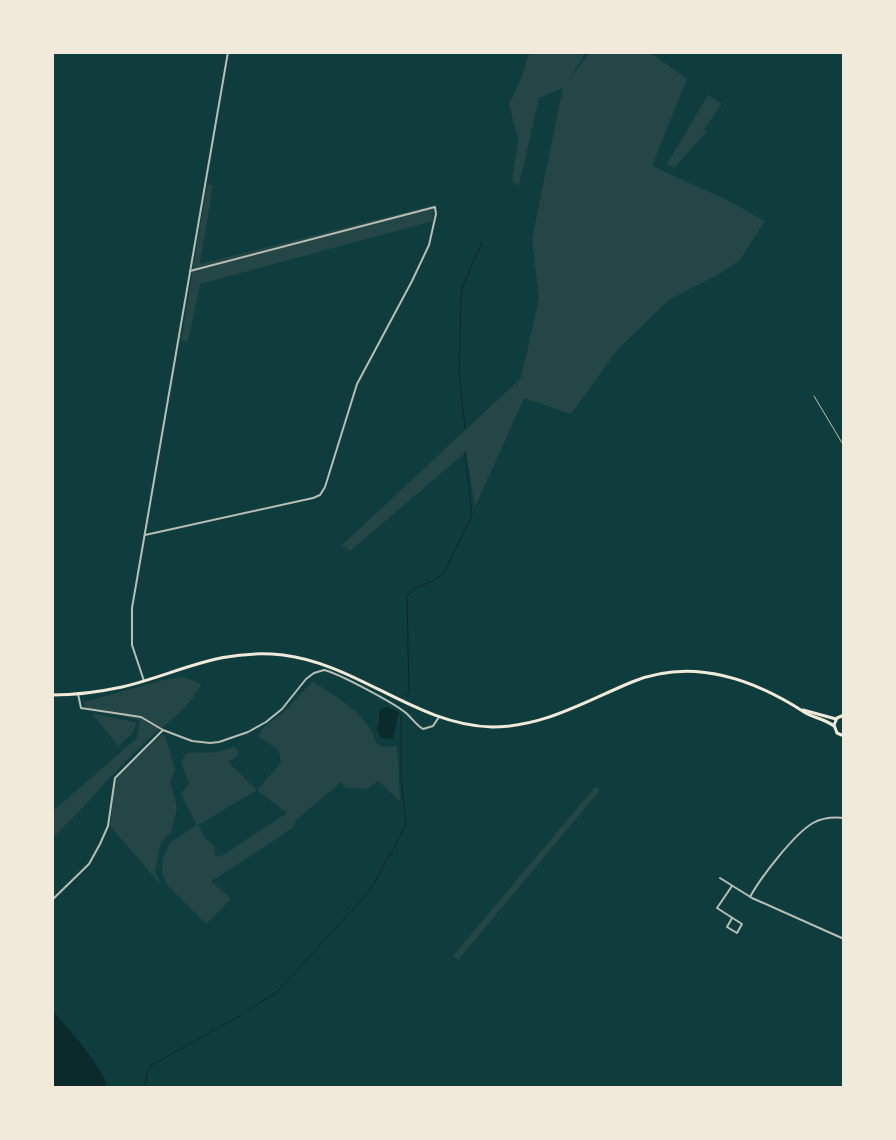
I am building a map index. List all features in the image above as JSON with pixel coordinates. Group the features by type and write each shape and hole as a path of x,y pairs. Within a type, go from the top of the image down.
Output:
{"main road":[{"path":"52,695 78,694 111,689 226,656 282,655 311,660 336,668 416,708 439,717 478,726 506,726 525,724 556,715 642,678 688,671 709,672 760,687 834,726 838,734 844,736"},
{"path":"800,708 836,719 844,716"},
{"path":"834,726 836,719"}],"street":[{"path":"144,681 132,645 132,608 228,52"},
{"path":"145,535 320,495 325,487 357,384 429,245 436,214 435,207 190,271"},
{"path":"78,694 81,708 141,717 163,730 200,742 210,743 233,738 266,722 282,709 306,679 314,673 324,670 398,707 423,729 433,726 439,717"},
{"path":"52,900 89,864 100,844 108,826 115,778 163,730"},
{"path":"750,897 769,869 803,830 814,822 844,818"},
{"path":"720,878 750,897 843,938"},
{"path":"732,886 717,908 742,924 737,933 727,927 732,918"}],"lane":[{"path":"814,396 844,446"}],"shaded area":[{"path":"529,53 585,53 569,80 589,53 651,53 687,79 652,166 727,200 765,221 739,261 719,274 669,300 618,349 571,414 524,398 475,507 466,452 350,551 342,545 521,378 539,299 532,239 563,88 539,98 519,185 512,182 518,139 509,104 522,77"},
{"path":"708,95 722,104 704,129 707,131 674,168 667,164"},
{"path":"207,185 213,185 200,264 434,205 433,221 200,284 188,341 181,341"},
{"path":"184,677 201,684 190,702 131,755 53,838 53,811 137,738 140,720 85,707 84,702 167,679"},
{"path":"313,681 342,701 359,715 372,733 377,744 383,747 397,746 400,801 378,781 367,789 346,788 341,782 295,821 295,826 211,881 231,899 206,924 167,885 162,873 163,858 170,843 197,825 181,794 189,784 181,762 187,753 218,752 233,747 239,751 237,757 228,762 257,790 281,763 279,751 258,736 264,727 284,712","holes":["257,790 287,813 220,857 215,855 214,845 206,839 198,825"]},
{"path":"386,707 399,712 393,739 381,738 378,733 379,711"},
{"path":"92,713 137,723 132,734 118,746"},
{"path":"165,734 175,771 170,781 177,808 171,832 161,842 155,871 162,886 110,826 117,778 160,736"},
{"path":"595,787 600,790 458,960 453,956"},
{"path":"52,1010 93,1060 105,1080 106,1087 53,1087"}],"waterway":[{"path":"465,429 459,373 461,295 463,285 482,243"},
{"path":"407,697 409,693 407,597 413,589 433,581 444,573 472,515 465,452"},
{"path":"247,1011 276,993 369,892 406,825 401,776 401,715"},
{"path":"145,1088 147,1073 152,1065 241,1015"}]}
